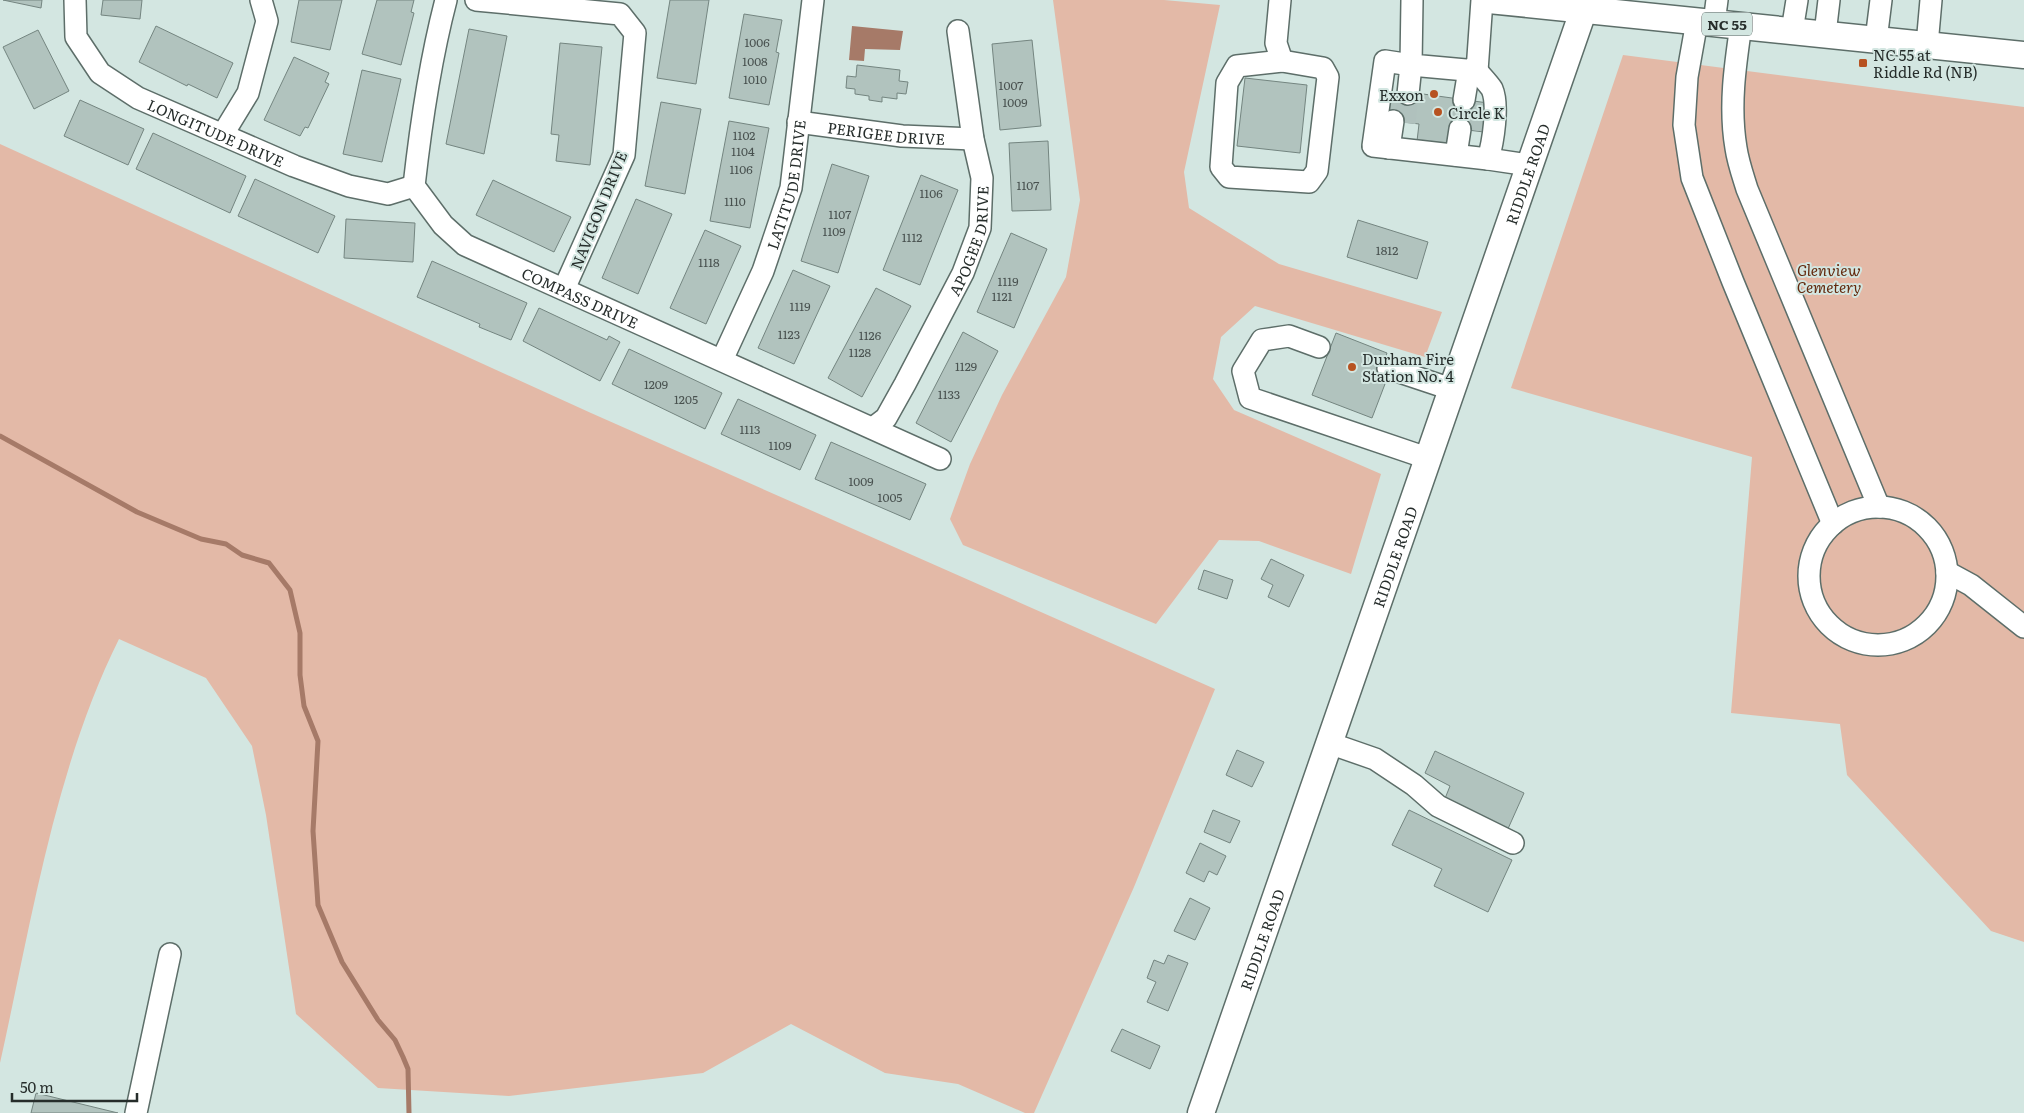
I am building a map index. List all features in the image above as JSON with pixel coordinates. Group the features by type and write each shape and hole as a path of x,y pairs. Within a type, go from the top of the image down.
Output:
{"main road":[{"name":"NC 55","path":"1489,0 1709,14 1741,25 2024,54"},
{"name":"RIDDLE ROAD","path":"1201,1113 1585,5"}],"street":[{"name":"LONGITUDE DRIVE","path":"75,0 76,37 100,73 138,98 294,166 349,186 388,194 414,186"},
{"path":"223,134 248,93 268,21 261,0"},
{"path":"414,186 421,122 446,0"},
{"name":"NAVIGON DRIVE","path":"476,0 620,14 635,33 624,155 564,289"},
{"name":"LATITUDE DRIVE","path":"722,360 763,271 791,188 813,0"},
{"path":"1280,0 1276,43 1282,61"},
{"path":"1402,93 1412,0"},
{"path":"1476,85 1482,0"},
{"path":"1792,31 1797,0"},
{"path":"1825,34 1829,0"},
{"path":"1876,40 1881,0"},
{"path":"1928,45 1932,0"},
{"path":"1709,14 1687,77 1684,125 1692,178 1834,524"},
{"path":"1741,25 1733,79 1732,108 1736,148 1747,189 1879,507"},
{"name":"APOGEE DRIVE","path":"873,428 886,418 905,384 963,273 980,228 982,178 973,139 958,31"},
{"path":"1282,61 1323,68 1328,77 1317,171 1309,182 1230,177 1221,167 1227,83 1237,66 1282,61"},
{"path":"1474,158 1492,146 1495,99 1491,88 1405,64 1385,61 1373,146 1529,165"},
{"name":"PERIGEE DRIVE","path":"798,122 902,136 973,139"},
{"path":"1396,148 1399,122"},
{"path":"1470,130 1474,158"},
{"name":"COMPASS DRIVE","path":"414,186 443,225 465,245 940,459"},
{"path":"1319,347 1289,336 1262,340 1243,372 1250,398 1427,458"},
{"path":"1388,368 1451,389"},
{"path":"1879,507 1888,507 1908,513 1921,522 1933,534 1942,550 1947,572 1945,593 1938,609 1924,627 1906,639 1885,645 1868,644 1846,637 1827,622 1816,606 1810,582 1811,560 1822,537 1834,524 1856,511 1879,507"},
{"path":"1947,572 1971,584 2024,627"},
{"path":"1329,743 1375,759 1414,785 1438,806 1513,842"},
{"path":"136,1113 170,954"}],"green space":[{"path":"1053,0 1164,0 1220,5 1184,172 1189,208 1279,264 1442,312 1425,357 1255,306 1221,337 1213,379 1234,410 1381,474 1351,574 1259,541 1219,540 1156,624 963,545 950,519 970,464 1002,395 1066,277 1080,200"},
{"name":"Glenview Cemetery","path":"1623,55 2024,107 2024,942 1991,931 1847,775 1840,724 1731,713 1752,457 1511,388"},
{"path":"0,144 591,413 1215,689 1134,887 1034,1113 1025,1113 958,1084 885,1073 791,1024 703,1073 509,1096 378,1088 296,1014 266,815 252,746 206,678 119,639 97,688 61,793 34,902 0,1063"}],"shaded area":[{"path":"852,26 903,31 900,50 865,49 864,61 849,60"}],"building":[{"path":"3,0 42,0 41,8"},
{"path":"103,0 142,0 140,19 101,15"},
{"path":"299,0 342,0 330,50 291,42"},
{"path":"377,0 414,0 411,12 414,13 401,65 362,54"},
{"path":"670,0 709,0 696,84 657,78"},
{"path":"744,14 782,20 776,52 779,53 769,105 729,98"},
{"path":"156,26 233,63 217,98 188,84 187,86 139,62"},
{"path":"469,29 507,36 484,154 446,144"},
{"path":"38,30 69,91 34,109 3,47"},
{"path":"1032,40 1041,126 1000,130 992,44"},
{"path":"560,43 602,47 590,165 556,161 559,135 551,134"},
{"path":"294,57 329,73 325,82 329,84 308,128 305,127 300,136 264,120"},
{"path":"857,65 900,70 899,81 908,82 906,94 897,93 897,99 882,97 882,102 869,100 869,96 855,94 855,89 846,88 847,76 856,77"},
{"path":"362,70 401,79 382,162 343,154"},
{"path":"1245,78 1307,85 1300,153 1237,146"},
{"name":"Circle K","path":"1391,92 1423,94 1488,103 1484,132 1451,128 1449,145 1417,141 1419,124 1388,120"},
{"path":"80,100 144,129 128,165 64,136"},
{"path":"661,102 701,109 685,194 645,186"},
{"path":"729,121 769,128 750,228 710,221"},
{"path":"153,133 246,176 230,213 136,169"},
{"path":"1048,141 1051,210 1012,211 1009,143"},
{"path":"832,164 869,176 838,273 801,261"},
{"path":"921,175 958,190 920,285 883,270"},
{"path":"255,179 335,216 318,253 238,216"},
{"path":"493,180 571,217 554,252 476,215"},
{"path":"636,199 672,214 638,294 602,278"},
{"path":"346,219 415,223 413,262 344,258"},
{"path":"1358,220 1428,242 1417,279 1347,257"},
{"path":"705,230 741,246 706,324 670,308"},
{"path":"1011,233 1047,249 1014,328 977,312"},
{"path":"432,261 527,303 511,340 479,327 480,324 417,297"},
{"path":"793,270 830,286 794,364 758,348"},
{"path":"876,288 911,306 862,397 828,378"},
{"path":"539,308 607,340 609,336 620,342 600,381 523,341"},
{"path":"963,332 998,351 951,442 916,423"},
{"name":"Durham Fire Station No. 4","path":"1336,333 1387,353 1377,381 1385,384 1372,418 1312,395"},
{"path":"629,349 722,393 705,429 612,384"},
{"path":"738,399 816,435 800,470 721,434"},
{"path":"831,442 926,484 910,520 815,479"},
{"path":"1271,559 1304,575 1289,607 1268,597 1273,585 1261,579"},
{"path":"1204,570 1233,580 1227,599 1198,589"},
{"path":"1237,750 1264,762 1252,787 1226,775"},
{"path":"1435,751 1524,793 1507,831 1444,801 1450,786 1425,773"},
{"path":"1213,810 1240,821 1230,843 1204,832"},
{"path":"1409,810 1512,860 1488,912 1434,886 1442,869 1392,845"},
{"path":"1200,843 1226,856 1217,875 1209,871 1204,882 1186,873"},
{"path":"1190,898 1210,908 1195,940 1174,931"},
{"path":"1168,955 1188,963 1168,1011 1147,1002 1156,982 1147,978 1154,960 1164,964"},
{"path":"1122,1029 1160,1046 1150,1069 1111,1051"},
{"path":"36,1093 118,1113 31,1113"}],"waterway":[{"path":"0,436 137,512 201,539 226,544 242,555 269,563 290,590 300,633 300,675 304,706 318,741 313,831 318,905 342,962 378,1020 395,1040 403,1057 408,1069 409,1113"}],"tunnel":[{"path":"1405,123 1408,94"},
{"path":"1460,129 1464,100"},
{"path":"1480,131 1484,103"}],"place":[{"name":"NC 55 at Riddle Rd (NB)","path":"1863,63"},
{"name":"Exxon","path":"1434,94"},
{"name":"Circle K","path":"1438,112"},
{"name":"Durham Fire Station No. 4","path":"1352,367"}]}
